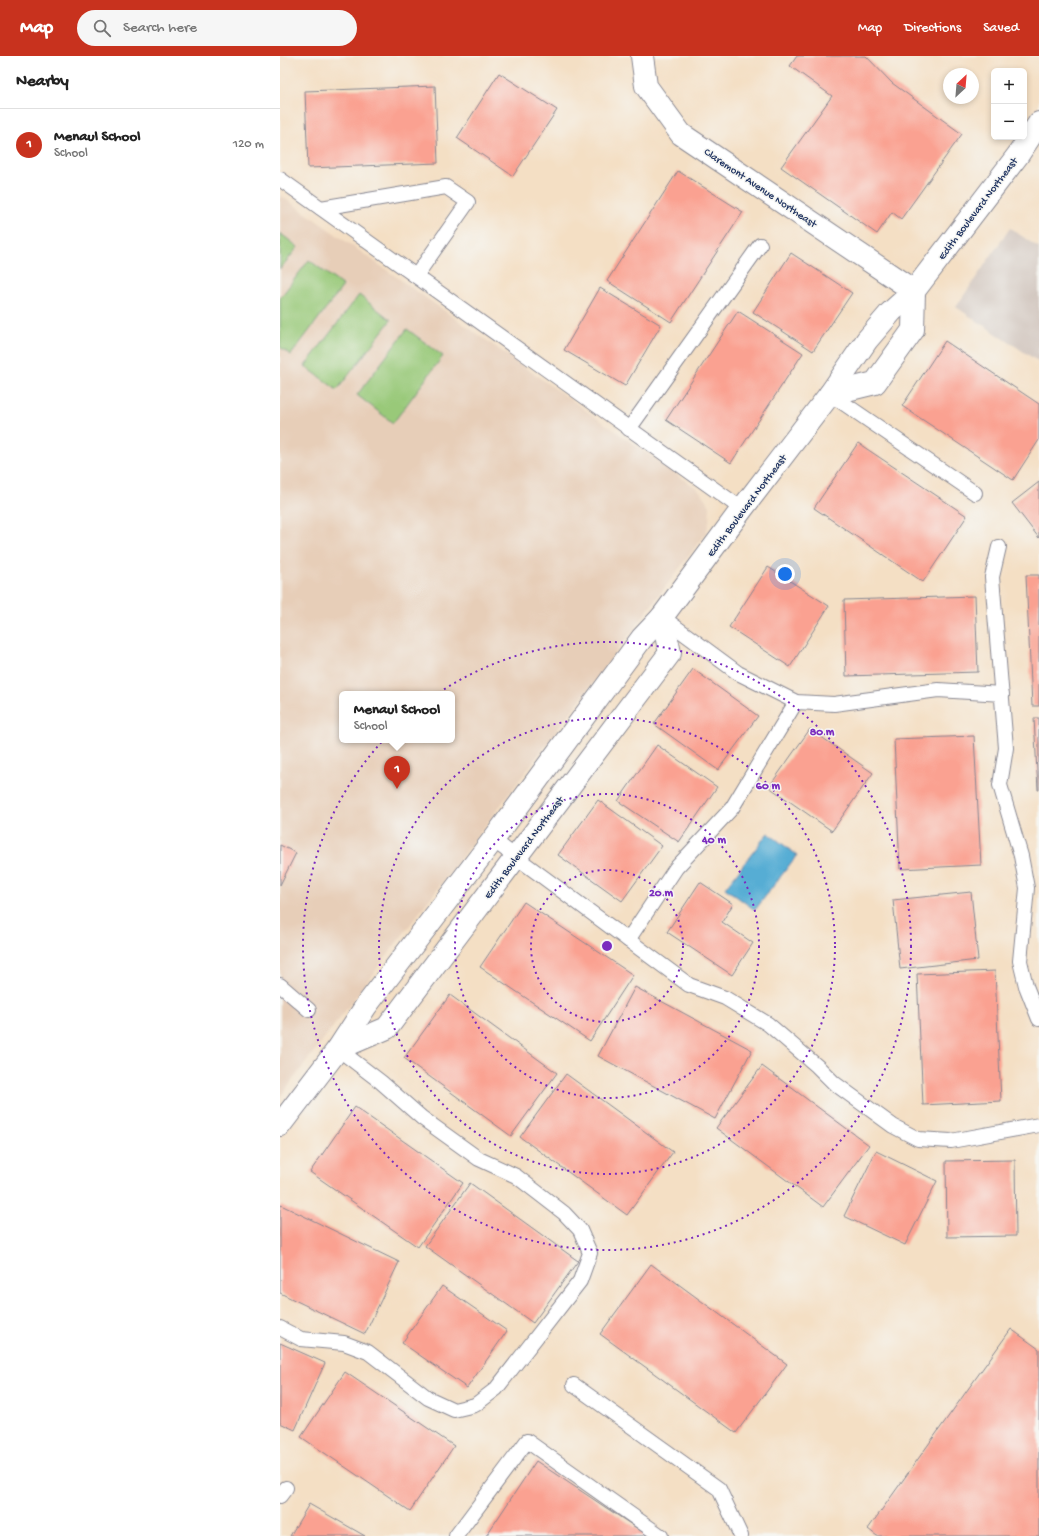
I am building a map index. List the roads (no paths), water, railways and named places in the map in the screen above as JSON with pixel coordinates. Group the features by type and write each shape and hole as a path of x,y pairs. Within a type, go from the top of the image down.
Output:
{"street":[{"name":"Claremont Avenue Northeast","path":"642,56 646,86 681,134 914,291"},
{"name":"Edith Boulevard Northeast","path":"280,1125 338,1049 366,1006 492,840 642,638 662,617 830,394 867,340 891,312 914,291 1018,155 1039,123"},
{"path":"830,394 875,383 913,330 914,291"},
{"name":"Edith Boulevard Northeast","path":"338,1049 387,1028 670,653 662,617"}],"lane":[{"path":"280,179 742,509"},
{"path":"321,208 446,187 468,202 416,276"},
{"path":"629,429 760,245"},
{"path":"830,394 975,493"},
{"path":"999,547 992,577 1006,748 1000,785 1021,856 1027,888 1020,961 1026,986 1039,1019"},
{"path":"662,617 738,673 796,702 834,704 938,690 1002,694"},
{"path":"628,940 676,868 732,808 796,702"},
{"path":"492,840 689,985 724,998 768,1024 817,1066 834,1083 893,1126 918,1139 951,1141 1039,1125"},
{"path":"280,986 309,1010"},
{"path":"280,1328 301,1339 344,1343 368,1352 428,1398 454,1410 475,1405 496,1389 580,1281 590,1253 580,1230 564,1213 516,1176 479,1159 422,1118 381,1082 338,1049"},
{"path":"574,1385 719,1489 741,1536"},
{"path":"456,1536 527,1441 661,1536"}],"water":[{"path":"768,833 797,855 755,910 725,888"}],"place":[{"name":"Menaul School","path":"397,789"}]}
